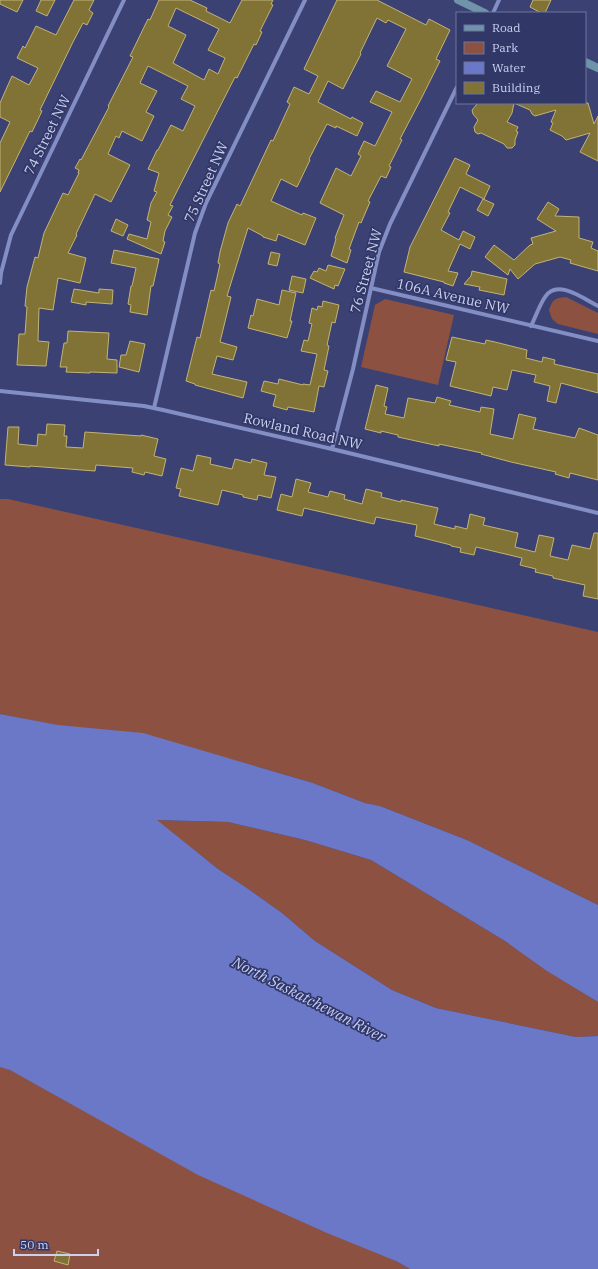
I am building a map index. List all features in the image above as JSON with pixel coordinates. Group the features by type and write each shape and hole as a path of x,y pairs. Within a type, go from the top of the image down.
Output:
{"main road":[{"path":"458,0 483,12"},
{"path":"586,62 598,68"}],"street":[{"name":"74 Street NW","path":"0,283 10,235 124,0"},
{"name":"75 Street NW","path":"154,408 195,233 206,203 305,0"},
{"path":"493,12 499,0"},
{"name":"76 Street NW","path":"332,449 353,369 379,252 390,224 456,89"},
{"name":"106A Avenue NW","path":"371,288 598,341"},
{"path":"531,326 545,296 553,290 563,289 598,306"},
{"name":"Rowland Road NW","path":"0,391 154,408 598,513"}],"green space":[{"path":"566,297 598,313 598,334 558,324 552,319 549,310 552,303 559,298"},
{"path":"385,299 454,315 438,385 361,367 375,305"},
{"path":"0,499 8,499 598,632 598,905 467,840 380,806 365,803 313,783 234,760 0,714"},
{"path":"156,820 228,822 305,840 371,860 505,941 548,971 598,1002 598,1036 576,1037 436,1008 392,990 315,941 282,913 218,869"},
{"path":"0,1066 396,1261 410,1269 0,1269"}],"water":[{"name":"North Saskatchewan River","path":"0,714 58,725 143,733 313,783 365,803 380,806 467,840 598,905 598,1002 547,971 505,941 371,860 305,840 228,822 157,820 218,869 282,913 315,941 392,990 436,1008 576,1037 598,1036 598,1269 410,1269 396,1261 327,1233 198,1175 10,1070 0,1067"}],"building":[{"path":"0,0 23,0 17,12 0,4"},
{"path":"41,0 55,0 47,16 36,11"},
{"path":"74,0 94,0 89,10 93,13 87,25 83,23 73,42 40,110 42,111 32,132 30,131 0,192 0,143 10,122 0,117 0,103 12,76 29,85 38,68 17,58 23,46 25,48 36,26 56,35"},
{"path":"159,0 190,0 207,8 206,11 230,23 242,0 273,0 271,4 273,5 260,31 262,32 256,45 254,44 237,78 235,77 170,205 173,206 168,215 172,217 165,231 163,241 165,242 161,254 127,239 129,234 147,239 151,222 147,220 151,203 157,192 154,191 159,173 148,169 171,125 183,131 195,106 181,99 188,86 148,66 140,83 157,91 146,112 154,116 142,141 122,131 119,138 116,136 108,154 130,165 111,202 95,194 76,234 77,235 68,253 86,258 80,283 58,278 53,310 39,308 38,341 49,342 46,366 17,365 19,334 25,334 27,287 35,257 38,258 44,233 63,193 68,195 79,173 79,170 75,168 80,159 81,160 109,107 108,106 133,57 130,56 148,19 150,20","holes":["176,8 219,29 208,50 225,58 218,74 209,69 204,80 173,63 186,35 168,26"]},
{"path":"337,0 377,0 426,25 429,19 450,30 436,59 440,61 400,139 402,140 389,166 391,167 386,178 381,176 368,201 370,202 361,223 359,222 349,249 351,250 347,263 331,256 335,238 344,215 320,203 336,168 351,176 361,156 358,154 364,141 375,146 392,112 370,102 376,91 400,102 412,79 387,66 406,29 388,20 386,23 377,18 343,89 328,81 318,102 351,119 352,117 363,123 357,136 336,126 336,128 327,124 309,159 310,160 297,187 281,179 271,201 302,215 303,213 316,218 305,245 278,234 276,241 263,237 248,228 227,296 231,297 220,342 237,347 233,360 217,356 212,374 247,382 243,398 195,385 186,381 197,337 200,338 211,290 214,291 220,264 218,263 220,252 228,223 237,204 240,206 271,140 273,141 290,104 287,102 294,87 309,94 318,76 304,69"},
{"path":"533,0 551,0 545,12 539,12 530,7"},
{"path":"588,103 594,124 598,116 598,161 580,152 590,133 566,140 562,136 550,130 553,123 551,122 556,110 535,116 530,110 516,104"},
{"path":"477,104 514,104 512,113 507,122 518,127 516,131 518,132 515,145 512,148 507,148 504,144 481,133 478,134 475,132 474,127 478,120 473,114 472,110"},
{"path":"455,158 470,165 466,174 490,186 484,199 460,187 448,212 450,213 441,230 459,240 463,231 475,237 470,249 460,244 448,271 458,273 453,286 444,282 404,272 410,247"},
{"path":"483,199 494,204 488,216 477,210"},
{"path":"548,202 559,209 555,216 579,217 579,238 593,242 591,248 598,251 598,271 570,263 571,260 560,257 535,264 518,279 510,269 508,275 485,257 494,245 514,260 533,244 531,238 556,231 537,219"},
{"path":"116,219 128,225 123,236 111,231"},
{"path":"114,250 159,259 153,286 151,286 147,315 130,312 131,305 128,304 136,268 111,263"},
{"path":"271,252 280,254 277,266 268,264"},
{"path":"328,265 345,269 338,286 335,285 334,289 310,278 314,271 317,272 319,268 326,271"},
{"path":"472,271 507,279 504,295 479,290 480,287 464,284 471,276"},
{"path":"292,276 306,279 303,293 289,290"},
{"path":"74,289 99,293 99,289 113,290 112,304 86,302 86,305 71,302"},
{"path":"282,290 296,293 290,321 292,321 287,338 248,328 251,315 253,316 257,299 279,305"},
{"path":"323,301 339,305 335,323 332,322 327,345 329,346 324,370 328,371 324,387 319,386 314,412 288,407 287,410 273,406 276,395 261,391 264,381 278,384 279,379 303,385 310,385 317,354 301,351 304,340 308,341 312,324 309,323 312,308 317,310 318,306 322,307"},
{"path":"68,331 109,333 107,359 117,360 117,373 66,372 67,367 60,367 64,343 67,343"},
{"path":"452,337 485,344 486,340 527,350 526,358 542,362 543,357 555,360 554,364 598,374 598,393 561,383 556,403 547,401 550,386 534,382 536,375 512,370 507,390 493,387 491,396 450,386 456,362 446,360"},
{"path":"130,341 145,344 139,372 119,367 121,355 126,355"},
{"path":"376,385 388,388 384,406 387,407 385,414 404,418 408,398 435,403 437,397 451,401 449,405 480,412 481,407 494,409 490,434 513,439 519,414 536,418 533,429 575,438 579,428 598,435 598,480 570,473 569,478 555,474 556,472 511,462 481,454 482,453 439,444 439,446 398,437 398,435 381,431 381,433 365,429"},
{"path":"47,424 65,425 64,436 67,436 66,447 83,448 85,432 141,435 158,439 154,456 166,459 162,476 145,472 144,475 132,472 133,468 96,465 95,471 5,465 8,427 19,427 18,444 37,446 38,434 46,435"},
{"path":"197,455 211,458 210,464 232,469 235,459 251,463 252,459 267,463 264,475 276,477 271,498 258,495 257,500 222,490 218,505 179,496 181,489 176,488 181,468 193,471"},
{"path":"296,479 311,483 308,492 328,497 330,491 345,495 344,499 362,504 366,489 382,493 381,497 438,508 434,524 455,529 455,526 467,529 470,514 485,518 483,525 518,533 515,547 535,552 539,535 554,538 550,556 568,560 572,545 590,549 594,533 598,533 598,599 583,596 585,585 553,578 553,576 535,572 536,569 520,565 522,558 476,547 474,555 460,552 461,548 415,536 417,525 376,517 374,524 304,508 302,516 277,510 281,494 292,497"},
{"path":"57,1251 70,1254 68,1265 54,1261"}]}
